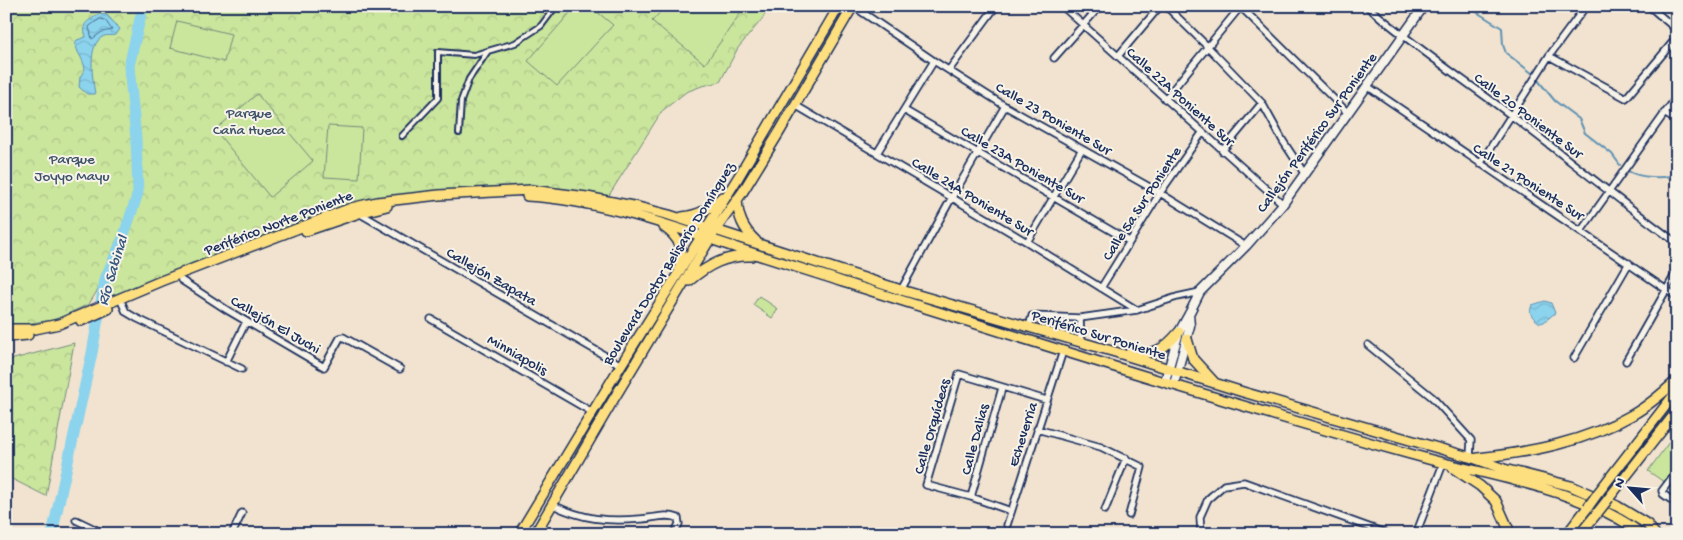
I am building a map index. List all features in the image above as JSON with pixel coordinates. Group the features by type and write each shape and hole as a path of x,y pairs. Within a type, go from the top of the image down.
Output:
{"main road":[{"name":"Boulevard Doctor Belisario Domínguez","path":"712,228 733,186 839,6"},
{"name":"Boulevard Doctor Belisario Domínguez","path":"519,534 620,365 676,278 712,228 737,199 853,6"},
{"name":"Callejón Periférico Sur Poniente","path":"1165,381 1178,332 1200,292 1246,246 1283,204 1424,6"},
{"path":"669,216 693,216 704,212 733,186"},
{"name":"Periférico Norte Poniente","path":"6,337 32,335 61,329 107,306 377,202 439,195 531,190 587,197 638,207 712,228"},
{"name":"Periférico Norte Poniente","path":"107,306 122,303 312,229 355,210 434,200 493,196 530,196 607,208 706,237"},
{"path":"737,199 738,214 743,227 760,245"},
{"path":"656,221 672,232 680,245 680,265 676,278"},
{"name":"Periférico Sur Poniente","path":"712,228 901,290 1473,458 1504,469 1571,486 1617,506 1647,524 1655,534"},
{"name":"Boulevard Doctor Belisario Domínguez","path":"535,534 612,402 683,286 706,237"},
{"name":"Periférico Sur Poniente","path":"706,237 1063,351 1446,465"},
{"path":"683,286 704,268 729,257 763,256"},
{"path":"874,291 885,284"},
{"path":"915,304 918,294"},
{"name":"Periférico Norte Poniente","path":"6,329 20,331 35,330 94,312"},
{"path":"1174,384 1190,326 1189,314"},
{"path":"1115,352 1144,354 1158,352 1178,332"},
{"path":"1187,338 1193,359 1216,384"},
{"path":"1473,458 1559,444 1596,433 1632,416 1658,398 1677,380"},
{"path":"1568,534 1677,391"},
{"path":"1580,534 1677,411"},
{"path":"1446,465 1480,486 1496,502 1508,528 1507,534"},
{"path":"1446,465 1470,469 1543,488 1585,502 1619,519 1640,534"}],"street":[{"path":"402,136 438,98 438,52 474,54 514,43 541,26 556,6"},
{"name":"Calle 23 Poniente Sur","path":"853,6 1005,106 1160,193 1246,246"},
{"path":"948,70 996,6"},
{"name":"Calle 22A Poniente Sur","path":"1062,6 1283,204"},
{"path":"1054,58 1100,6"},
{"path":"1118,56 1160,6"},
{"path":"1166,6 1262,103 1283,141 1304,173"},
{"path":"1165,99 1240,6 1348,113"},
{"name":"Calle 20 Poniente Sur","path":"1367,6 1402,37 1512,116 1608,192 1677,243"},
{"path":"1480,164 1512,116 1548,56 1586,6"},
{"path":"1649,6 1677,30"},
{"path":"1548,56 1626,98 1677,38"},
{"path":"459,133 461,100 468,79 488,51"},
{"path":"877,153 934,61"},
{"name":"Calle 21 Poniente Sur","path":"1366,86 1581,230 1677,297"},
{"path":"1581,230 1677,96"},
{"path":"1222,151 1262,103"},
{"name":"Calle 24A Poniente Sur","path":"795,105 951,199 1027,242 1137,310"},
{"path":"901,290 977,152 1005,106"},
{"name":"Calle 23A Poniente Sur","path":"904,110 1129,241"},
{"path":"1664,113 1677,122"},
{"name":"Calle 5a Sur Poniente","path":"1101,288 1160,193 1202,133"},
{"path":"1027,242 1082,149"},
{"name":"Callejón Zapata","path":"355,210 620,365"},
{"path":"1574,358 1629,263"},
{"path":"1626,361 1677,271"},
{"name":"Callejón El Juchi","path":"181,280 246,322 324,367 342,337 400,368"},
{"path":"1029,327 1032,316 1080,318 1137,310 1177,297 1200,292"},
{"path":"122,303 126,312 136,318 242,369"},
{"path":"1080,318 1081,342"},
{"name":"Minniapolis","path":"431,319 592,412"},
{"path":"226,362 246,322"},
{"path":"1368,345 1432,397 1471,440 1473,458"},
{"name":"Echeverria","path":"1007,525 1063,351"},
{"name":"Calle Orquídeas","path":"971,497 926,485 959,374 1002,388"},
{"path":"1002,388 1046,400"},
{"name":"Calle Dalias","path":"971,497 1002,388"},
{"path":"1665,426 1677,427"},
{"path":"1037,429 1100,447 1142,467 1129,515"},
{"path":"1105,510 1126,458"},
{"path":"1416,534 1446,465"},
{"path":"1677,471 1662,491 1663,494 1677,504"},
{"path":"1201,534 1200,517 1208,499 1224,484 1244,482 1388,534"},
{"path":"971,497 1011,511"},
{"path":"553,505 575,515 592,519 640,519 671,515 678,518 679,524 674,534"},
{"path":"232,534 242,513"},
{"path":"76,520 105,534"}],"green space":[{"name":"Parque Caña Hueca","path":"6,6 769,6 763,18 738,48 720,82 686,92 662,111 606,200 532,186 467,189 369,198 331,211 101,303 104,280 89,304 54,320 15,325 6,322"},
{"path":"576,6 590,6 613,25 557,86 528,61"},
{"path":"666,6 741,6 744,8 705,64 652,21"},
{"path":"177,21 231,34 224,62 170,48"},
{"path":"257,94 313,161 270,197 215,130"},
{"path":"328,126 362,128 359,179 324,177"},
{"path":"759,296 778,309 772,318 753,305"},
{"path":"74,343 46,496 6,476 6,361"},
{"path":"1672,438 1677,442 1677,464 1664,482 1648,471"}],"water":[{"path":"98,14 107,15 120,29 116,35 104,36 98,40 92,63 95,94 87,94 79,87 80,77 85,69 75,43 77,40 86,37 84,28 86,22"},
{"path":"1545,301 1551,303 1555,313 1540,323 1530,311 1532,305"}],"waterway":[{"name":"Río Sabinal","path":"52,534 92,353 105,279 123,238 138,193 136,139 129,66 143,6"},
{"path":"1467,6 1502,28 1503,45 1506,53 1533,74"},
{"path":"1537,79 1555,101 1579,119 1585,133 1612,154 1620,165"},
{"path":"1628,171 1652,177 1666,177 1677,174"}],"park label":[{"name":"Parque Joyyo Mayu","path":"72,166"}]}
